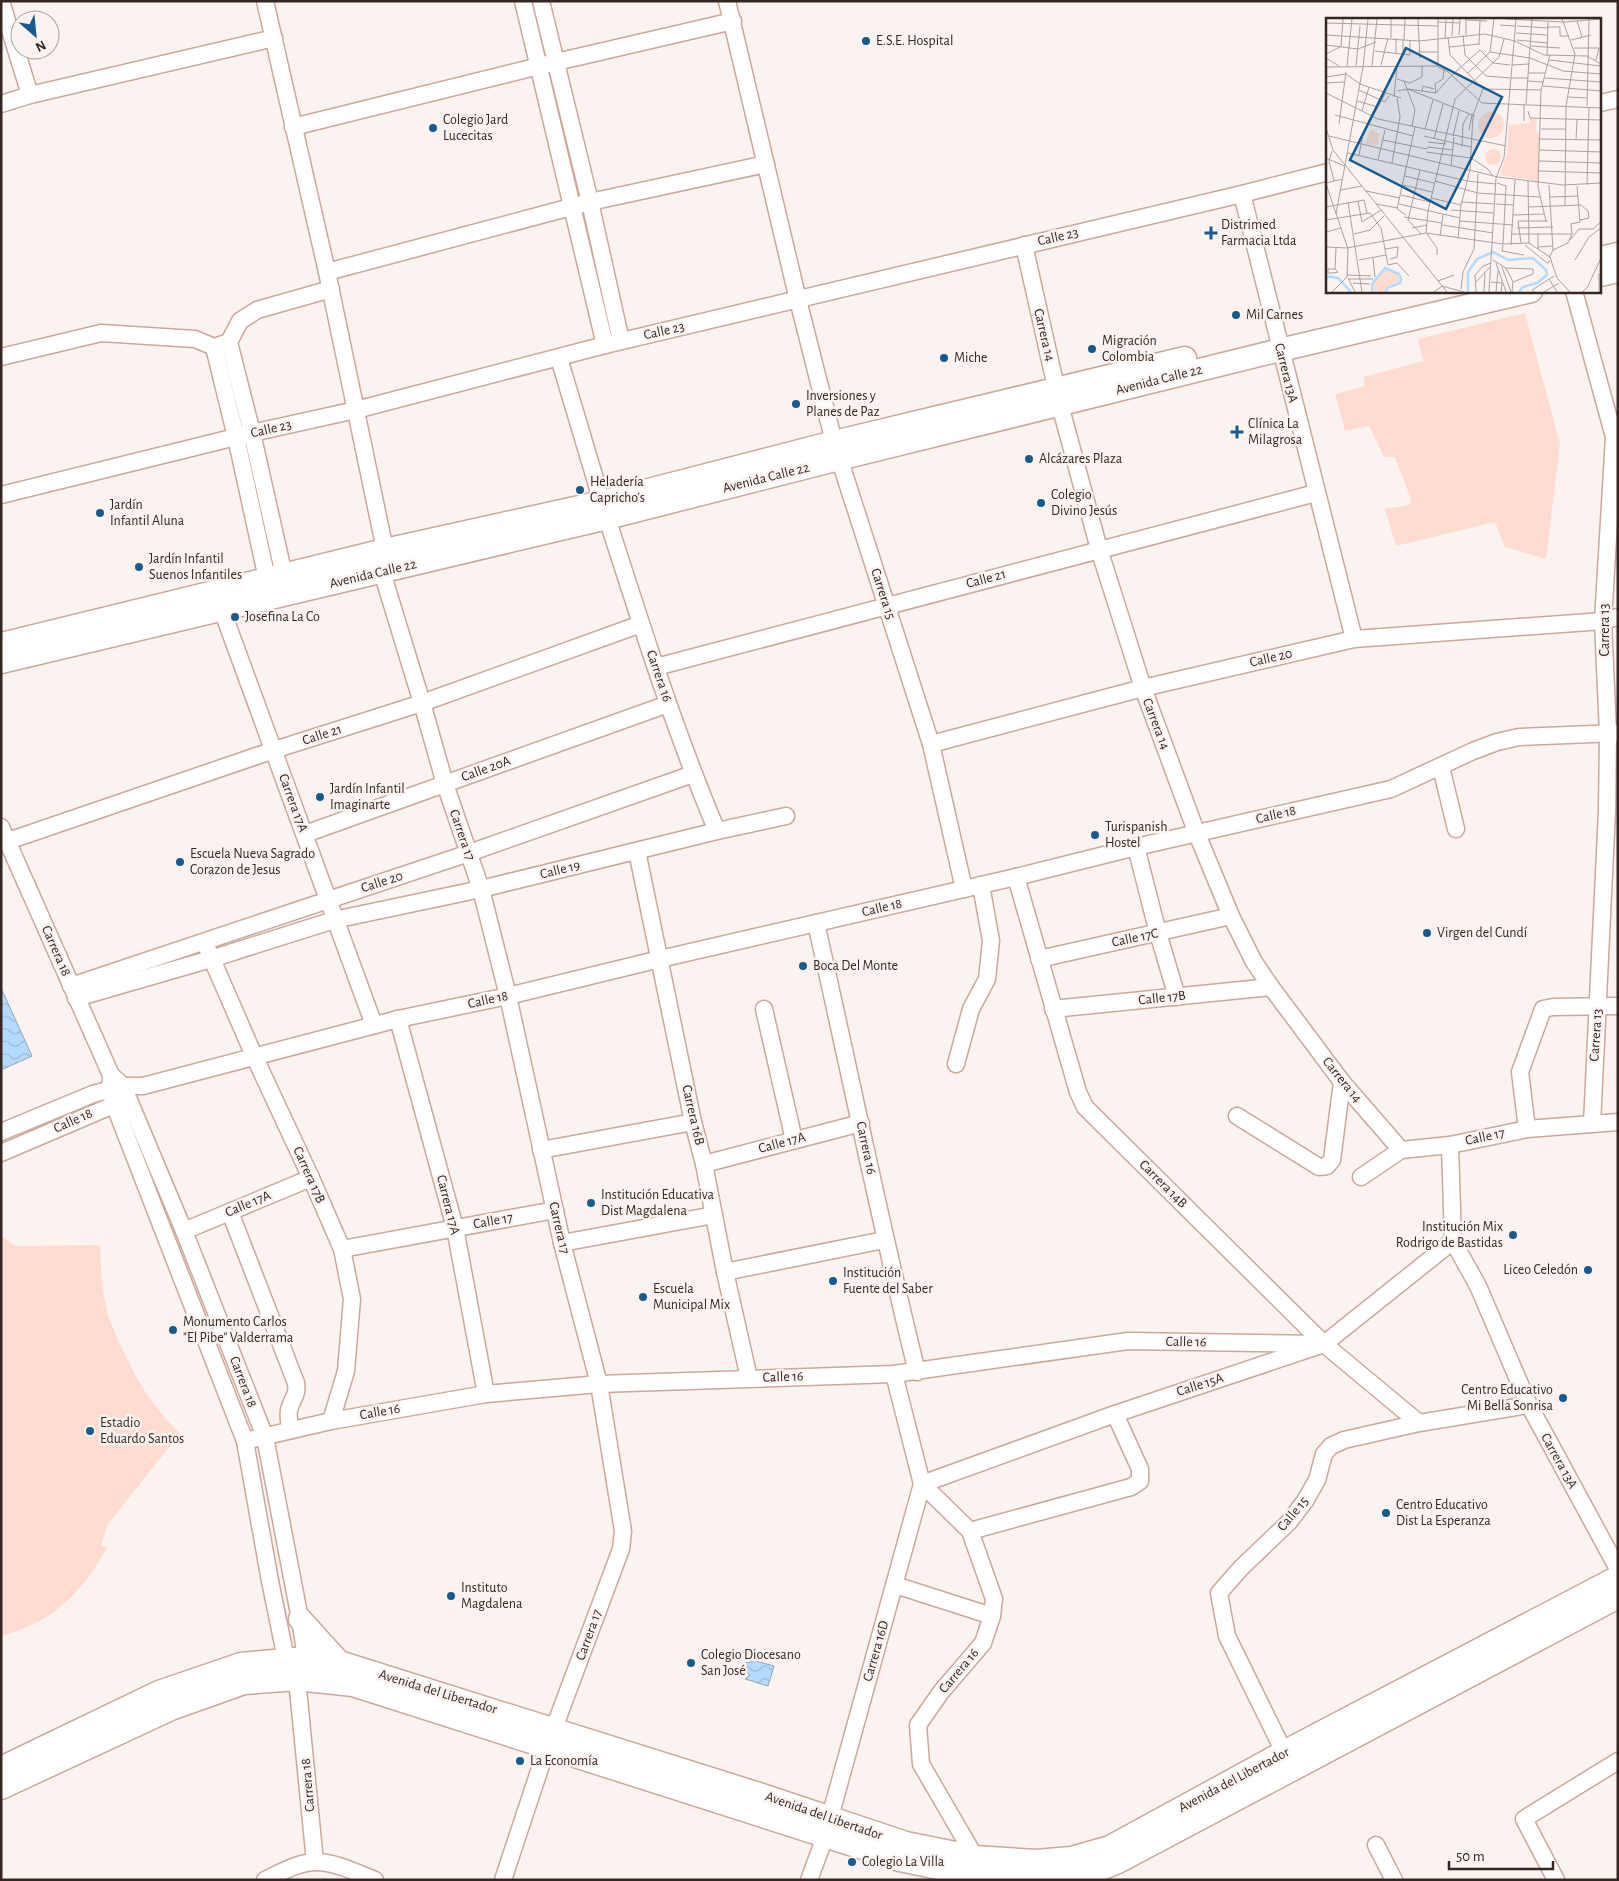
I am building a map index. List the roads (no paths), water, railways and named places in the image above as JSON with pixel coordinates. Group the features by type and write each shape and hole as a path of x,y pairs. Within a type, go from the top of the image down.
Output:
{"main road":[{"path":"1602,258 1618,254"},
{"path":"1602,275 1618,271"},
{"name":"Avenida Calle 22","path":"1,644 277,587 605,510 837,450 1279,343 1459,292"},
{"name":"Avenida Calle 22","path":"1279,343 1526,292"},
{"name":"Avenida Calle 22","path":"1,662 222,610 277,587"},
{"name":"Avenida del Libertador","path":"1078,1872 1110,1847 1284,1752 1618,1576"},
{"name":"Avenida del Libertador","path":"827,1827 900,1860 972,1875 1036,1879 1078,1872 1118,1862 1618,1597"},
{"path":"300,1619 339,1662"},
{"name":"Avenida del Libertador","path":"1,1768 159,1692 242,1664 296,1658 339,1662 551,1738 827,1827 975,1858 1036,1862 1078,1872"},
{"name":"Avenida del Libertador","path":"1,1788 171,1709 244,1683 297,1679 353,1685 551,1738"}],"street":[{"path":"1,1 30,95"},
{"name":"Carrera 17","path":"266,1 327,272 356,410 384,561 445,784 480,889 508,996 562,1243 599,1384 623,1531 621,1549 551,1738 503,1880"},
{"path":"523,1 573,207 613,343"},
{"path":"541,1 590,202 613,343"},
{"name":"Carrera 15","path":"728,1 798,300 837,450 931,744 964,889"},
{"path":"293,126 733,21"},
{"path":"1,104 30,95 274,38"},
{"path":"1602,103 1618,99"},
{"path":"327,272 590,202 766,164"},
{"name":"Calle 23","path":"1,495 252,433 356,410 613,343 1326,173"},
{"name":"Carrera 13A","path":"1242,194 1354,638"},
{"name":"Carrera 14","path":"1024,245 1058,397 1099,549 1142,688 1197,834 1231,916 1254,962 1271,987 1342,1082 1401,1150"},
{"path":"277,587 236,437 221,344 240,321 257,310 330,290"},
{"name":"Carrera 13","path":"1574,292 1614,437 1615,458 1610,619 1613,733 1611,894 1598,1007 1592,1124"},
{"path":"1,357 101,333 195,339 221,344"},
{"path":"221,344 252,433 277,587"},
{"name":"Carrera 16","path":"559,358 641,624 693,774 717,831"},
{"name":"Calle 21","path":"656,667 1316,493"},
{"name":"Carrera 17A","path":"222,610 374,1025"},
{"name":"Calle 20","path":"931,744 1142,688 1354,638 1610,619"},
{"name":"Calle 21","path":"3,837 422,702 641,624"},
{"name":"Calle 20A","path":"304,834 668,704"},
{"name":"Calle 18","path":"1,1132 93,1094 143,1086 398,1019 508,996 1136,847 1391,789 1441,767 1473,750 1497,742 1519,738 1613,733"},
{"path":"1441,767 1456,829"},
{"name":"Calle 20","path":"74,992 204,942 469,853 693,774"},
{"name":"Calle 19","path":"334,920 480,889 786,816"},
{"name":"Carrera 18","path":"3,837 117,1091 184,1231 265,1437 300,1619 296,1658 297,1679 315,1862"},
{"path":"1136,847 1158,933 1177,996"},
{"name":"Carrera 16B","path":"637,851 693,1122 704,1164 725,1272 749,1378"},
{"name":"Carrera 14B","path":"1016,877 1053,1009 1078,1092 1085,1107 1324,1344 1419,1423"},
{"path":"956,1064 971,1009 987,979 991,941 981,885"},
{"name":"Calle 17C","path":"1039,959 1231,916"},
{"path":"74,992 211,959 334,920"},
{"name":"Carrera 16","path":"816,923 861,1123 884,1240 917,1372"},
{"name":"Carrera 17B","path":"204,942 254,1058 311,1178 342,1249 352,1300 346,1371 331,1421"},
{"name":"Calle 17B","path":"1053,1009 1271,987"},
{"path":"1527,1129 1520,1072 1543,1009 1553,1007 1618,1006"},
{"path":"764,1009 794,1140"},
{"name":"Carrera 17A","path":"398,1019 455,1228 486,1394"},
{"path":"1237,1116 1319,1167 1327,1166 1332,1160 1342,1082"},
{"name":"Calle 18","path":"1,1153 117,1091"},
{"name":"Carrera 18","path":"117,1091 245,1441 270,1581 296,1658"},
{"path":"541,1150 693,1122"},
{"name":"Calle 17","path":"1361,1177 1401,1150 1450,1145 1527,1129 1618,1122"},
{"name":"Calle 17A","path":"704,1164 861,1123"},
{"path":"1450,1145 1453,1241"},
{"name":"Calle 17A","path":"184,1231 311,1178"},
{"name":"Calle 17","path":"342,1249 555,1210"},
{"path":"230,1212 296,1383 297,1391 290,1410 289,1421 291,1430"},
{"path":"562,1243 714,1215"},
{"path":"725,1272 884,1240"},
{"name":"Carrera 13A","path":"1453,1241 1478,1286 1529,1405 1618,1569"},
{"name":"Calle 15A","path":"922,1484 1115,1414 1324,1344 1453,1241"},
{"name":"Calle 16","path":"245,1441 331,1421 486,1394 599,1384 894,1374 1128,1341 1324,1344"},
{"path":"894,1374 922,1484"},
{"name":"Calle 15","path":"1284,1752 1227,1636 1219,1593 1241,1568 1289,1522 1305,1502 1317,1480 1324,1454 1332,1446 1344,1440 1419,1423 1529,1405"},
{"path":"970,1531 1130,1487 1140,1481 1140,1469 1115,1414"},
{"name":"Carrera 16","path":"922,1484 970,1531 994,1599 992,1616 983,1642 940,1692 918,1725 921,1764 975,1858"},
{"name":"Carrera 16D","path":"809,1880 827,1827 922,1484"},
{"path":"894,1585 992,1616"},
{"path":"1556,1880 1524,1819 1617,1762"},
{"path":"1376,1845 1394,1880"},
{"path":"265,1880 294,1866 315,1862 334,1864 375,1880"}],"water":[{"path":"1,988 32,1056 1,1070"},
{"path":"756,1661 774,1666 768,1686 745,1679 750,1675 745,1671 744,1663"}],"place":[{"name":"E.S.E. Hospital","path":"866,41"},
{"name":"Colegio Jard Lucecitas","path":"433,128"},
{"name":"Distrimed Farmacia Ltda","path":"1211,233"},
{"name":"Mil Carnes","path":"1236,315"},
{"name":"Migración Colombia","path":"1092,349"},
{"name":"Miche","path":"944,358"},
{"name":"Inversiones y Planes de Paz","path":"796,404"},
{"name":"Clínica La Milagrosa","path":"1237,432"},
{"name":"Alcázares Plaza","path":"1029,459"},
{"name":"Heladería Capricho's","path":"580,490"},
{"name":"Colegio Divino Jesús","path":"1041,503"},
{"name":"Jardín Infantil Aluna","path":"100,513"},
{"name":"Jardín Infantil Suenos Infantiles","path":"139,567"},
{"name":"Josefina La Co","path":"235,617"},
{"name":"Jardín Infantil Imaginarte","path":"320,797"},
{"name":"Turispanish Hostel","path":"1095,835"},
{"name":"Escuela Nueva Sagrado Corazon de Jesus","path":"180,862"},
{"name":"Virgen del Cundí","path":"1427,933"},
{"name":"Boca Del Monte","path":"803,966"},
{"name":"Institución Educativa Dist Magdalena","path":"591,1203"},
{"name":"Institución Mix Rodrigo de Bastidas","path":"1513,1235"},
{"name":"Liceo Celedón","path":"1588,1270"},
{"name":"Institución Fuente del Saber","path":"833,1281"},
{"name":"Escuela Municipal Mix","path":"643,1297"},
{"name":"Monumento Carlos \"El Pibe\" Valderrama","path":"173,1330"},
{"name":"Centro Educativo Mi Bella Sonrisa","path":"1563,1398"},
{"name":"Estadio Eduardo Santos","path":"90,1431"},
{"name":"Centro Educativo Dist La Esperanza","path":"1386,1513"},
{"name":"Instituto Magdalena","path":"451,1596"},
{"name":"Colegio Diocesano San José","path":"691,1663"},
{"name":"La Economía","path":"520,1761"},
{"name":"Colegio La Villa","path":"852,1862"}]}
